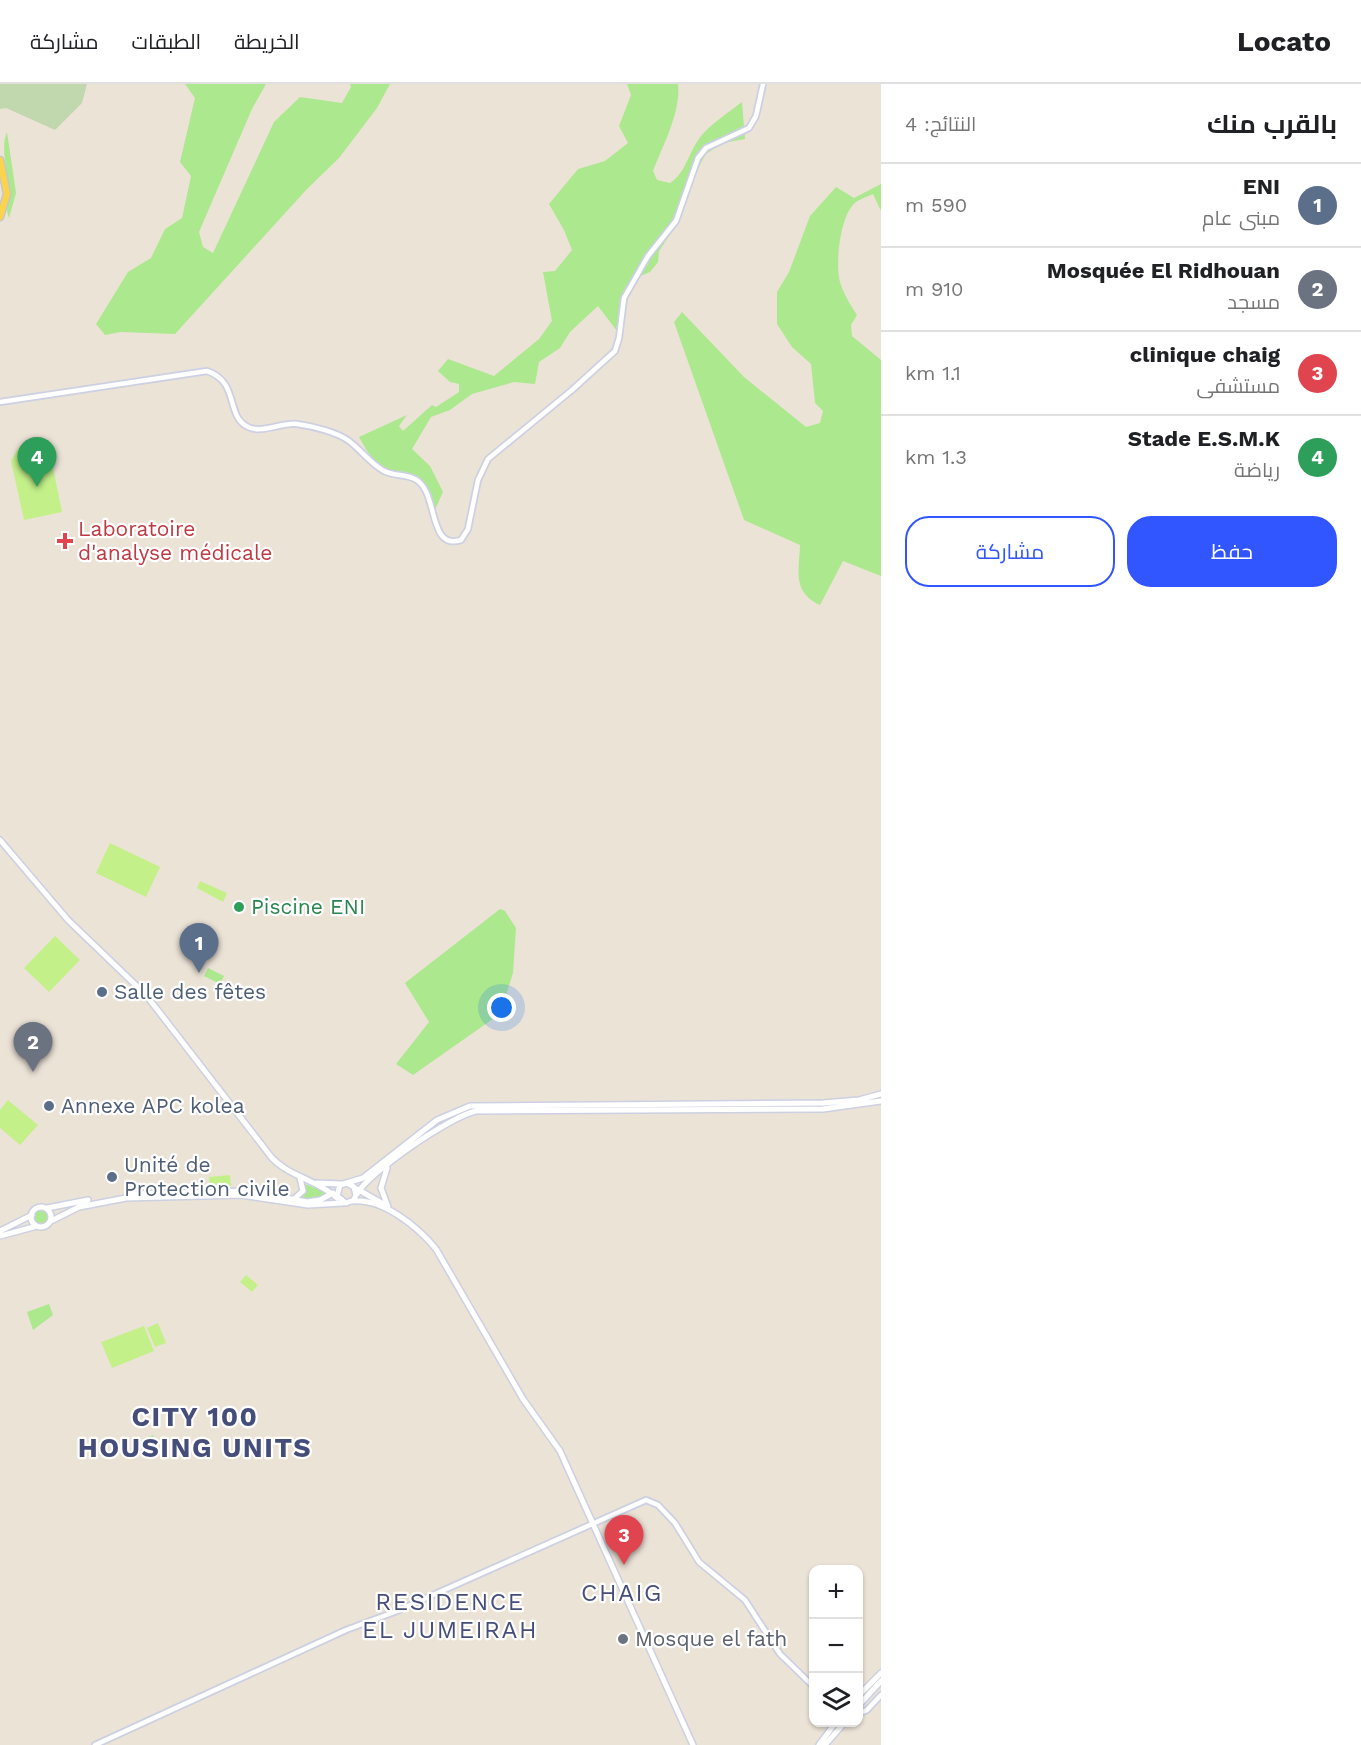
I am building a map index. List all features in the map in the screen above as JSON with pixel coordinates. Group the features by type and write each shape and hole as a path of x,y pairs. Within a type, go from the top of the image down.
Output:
{"main road":[{"path":"0,160 7,194 0,217"},
{"path":"0,840 68,920 146,994 272,1158 299,1177 334,1192 344,1203"},
{"path":"315,1183 345,1183 363,1178 444,1116 470,1106 823,1103 859,1100 881,1094"},
{"path":"352,1201 356,1191 439,1126 459,1116 483,1110 823,1109 881,1101"},
{"path":"873,1103 881,1106"},
{"path":"388,1166 381,1188 389,1208"},
{"path":"294,1199 304,1188 299,1177"},
{"path":"345,1183 415,1225 438,1246 534,1413"},
{"path":"0,1231 32,1215 38,1208 103,1197 248,1191 314,1201 334,1192 345,1183"},
{"path":"0,1236 37,1226 45,1227 51,1221 78,1207 126,1198 241,1195 308,1205 352,1201 370,1202 421,1233 434,1246 534,1413 560,1451 693,1745"},
{"path":"47,1208 51,1213 51,1221"},
{"path":"32,1215 37,1226"},
{"path":"863,1691 881,1673"},
{"path":"863,1701 881,1681"},
{"path":"819,1745 832,1727"},
{"path":"825,1745 841,1727"}],"street":[{"path":"0,402 207,371 222,378 227,385 239,419 246,427 261,429 298,424 337,435 350,442 385,472 418,480 427,492 439,534 449,541 461,540 468,529 478,480 488,459 572,390 615,351 620,338 624,298 648,256 676,221 698,158 706,148 749,128 756,116 763,84"},
{"path":"96,1745 346,1630 397,1611 646,1500 655,1503 675,1523 699,1562 745,1600 780,1654 809,1684"},
{"path":"863,1712 881,1695"}],"green space":[{"path":"0,84 87,84 82,103 55,130 6,108 0,109"},
{"path":"185,84 266,84 252,109 199,232 203,247 213,253 274,122 300,97 342,103 351,87 350,84 390,84 377,108 339,158 307,189 175,334 121,332 105,335 96,324 128,272 151,258 165,229 182,218 191,176 180,162 195,98"},
{"path":"627,84 678,84 674,117 653,171 657,180 670,183 675,179 684,168 701,136 715,122 742,102 745,139 723,143 706,154 696,172 681,218 659,251 658,262 650,272 638,277 620,299 617,331 598,306 570,332 560,348 539,362 535,384 514,382 472,394 450,410 431,417 412,449 430,466 443,492 435,510 427,487 422,481 382,466 371,457 359,437 407,415 399,426 403,431 432,405 436,407 459,392 459,384 450,382 438,371 448,359 494,376 539,339 552,321 543,272 555,271 572,250 549,204 578,169 605,161 628,143 619,126 631,95"},
{"path":"7,132 16,193 9,218 4,153"},
{"path":"881,184 881,211 873,194 858,201 846,217 840,240 838,264 840,282 857,315 851,325 852,336 881,360 881,576 843,561 820,605 811,600 801,587 799,580 800,545 744,520 674,322 682,312 744,377 806,427 820,423 823,411 815,403 811,364 792,347 777,324 777,292 789,272 810,216 836,187 854,198"},
{"path":"32,442 44,444 49,448 62,512 24,520 11,461 19,447"},
{"path":"110,843 160,867 146,897 96,873"},
{"path":"200,881 227,893 223,902 197,888"},
{"path":"500,909 505,911 516,928 513,973 500,1014 413,1075 396,1064 429,1022 405,983"},
{"path":"55,936 80,960 49,992 24,968"},
{"path":"208,968 224,976 220,984 204,976"},
{"path":"8,1100 38,1125 20,1145 0,1128 0,1110"},
{"path":"230,1175 231,1186 210,1187 209,1177"},
{"path":"305,1184 328,1193 316,1199 298,1199 304,1192"},
{"path":"41,1209 47,1211 49,1217 47,1223 41,1225 35,1223 33,1217 35,1211"},
{"path":"246,1275 258,1285 252,1292 240,1282"},
{"path":"49,1304 53,1315 33,1330 27,1312"},
{"path":"158,1323 166,1343 155,1347 147,1328"},
{"path":"144,1326 154,1351 112,1368 101,1342"},
{"path":"153,1435 159,1453 150,1456 143,1439"}],"place":[{"name":"Stade E.S.M.K","path":"37,487"},
{"name":"Laboratoire d'analyse médicale","path":"65,541"},
{"name":"Piscine ENI","path":"239,907"},
{"name":"ENI","path":"199,973"},
{"name":"Salle des fêtes","path":"102,992"},
{"name":"Mosquée El Ridhouan","path":"33,1072"},
{"name":"Annexe APC kolea","path":"49,1106"},
{"name":"Unité de Protection civile","path":"112,1177"},
{"name":"clinique chaig","path":"624,1565"},
{"name":"Mosque el fath","path":"623,1639"}],"district":[{"name":"CITY 100 HOUSING UNITS","path":"195,1432"},
{"name":"CHAIG","path":"622,1593"},
{"name":"RESIDENCE EL JUMEIRAH","path":"450,1616"}]}
